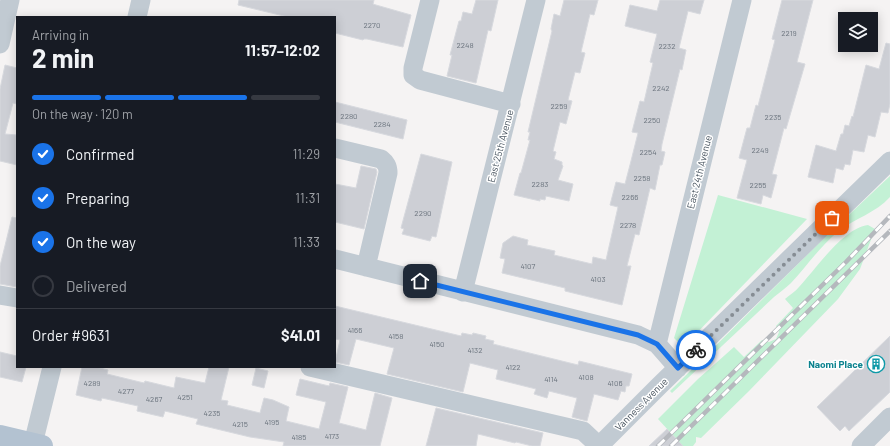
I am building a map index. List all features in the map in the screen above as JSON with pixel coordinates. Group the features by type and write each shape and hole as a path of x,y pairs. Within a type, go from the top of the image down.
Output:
{"main road":[{"path":"0,436 38,445"}],"street":[{"path":"0,44 10,0"},
{"path":"137,16 141,0"},
{"path":"430,0 413,68 413,75 420,80 511,104"},
{"name":"East 25th Avenue","path":"463,292 536,0"},
{"name":"East 24th Avenue","path":"657,344 742,0"},
{"path":"336,148 381,159 388,167 388,173 366,267"},
{"name":"Vanness Avenue","path":"599,446 890,161"},
{"path":"336,259 638,335 657,344 678,368"},
{"path":"0,295 16,298"},
{"path":"38,445 52,368"},
{"path":"314,368 583,432 599,446"},
{"path":"861,446 890,417"}],"green space":[{"path":"890,176 890,197 884,203 845,226 832,237 789,285 774,297 672,393 670,391 817,245"},
{"path":"718,195 807,219 689,341 678,342 674,338"},
{"path":"868,225 875,229 860,269 838,299 701,438 696,437 696,442 693,446 678,446 680,443 658,419 698,379 734,347 744,357 762,340 769,342 776,339 779,332 776,326 793,308 785,299 797,289 830,250 840,241 849,233"}],"building":[{"path":"239,0 374,0 373,4 411,15 403,47 336,33 336,16 284,16 238,5"},
{"path":"476,0 498,0 491,31 488,30 476,83 447,76 452,55 450,55 459,21 461,21 463,12 472,14"},
{"path":"564,0 598,0 594,15 590,14 581,52 585,53 580,73 575,72 568,100 572,101 566,124 560,122 553,151 556,152 554,159 562,162 563,166 558,180 573,184 569,201 546,196 545,200 540,199 540,201 514,195 530,140 528,140 530,132 528,132 552,31 551,29 554,14 560,16"},
{"path":"660,0 704,0 700,14 688,11 679,48 686,50 662,144 661,151 665,152 662,165 660,165 655,190 650,188 639,235 635,234 627,266 631,266 622,305 565,291 565,288 502,273 505,259 500,258 503,243 513,236 528,240 527,245 555,251 554,255 592,264 593,257 606,260 618,207 610,205 616,182 625,184 638,133 632,132 640,101 644,102 653,63 650,62 657,34 625,26 630,5 657,11"},
{"path":"782,0 813,0 797,62 805,64 786,129 784,128 772,174 777,175 771,198 763,195 761,204 737,198 747,160 739,158 747,128 750,128 756,105 758,106 775,40 772,39"},
{"path":"886,43 890,44 890,104 888,113 881,112 875,137 868,135 864,152 853,150 850,165 845,164 843,170 836,168 833,183 808,177 816,145 836,151 845,125 849,126 852,116 853,117 866,65 879,69"},
{"path":"5,65 16,68 16,104 13,103 5,134 16,135 16,165 0,161 0,89"},
{"path":"336,102 407,120 403,139 336,122"},
{"path":"421,154 452,162 436,237 432,236 430,241 402,234 404,229 401,228"},
{"path":"361,166 376,169 377,172 364,229 336,222 336,184 356,188"},
{"path":"12,217 16,218 16,287 0,284 0,266"},
{"path":"336,306 461,336 462,333 472,335 473,333 486,336 485,339 494,341 493,344 578,365 579,361 632,374 629,386 626,386 625,392 621,391 618,400 594,394 587,421 572,417 577,398 549,391 547,398 534,394 536,389 496,379 498,370 470,363 463,392 387,374 394,348 356,339 349,365 336,362 340,340 336,339"},
{"name":"Naomi Place","path":"890,336 890,392 849,431 845,426 840,431 817,407"},
{"path":"0,352 16,356 16,368 26,368 22,382 0,377"},
{"path":"82,368 100,368 108,370 107,374 144,383 145,381 174,388 176,377 205,383 209,368 229,368 221,400 228,401 227,405 260,413 264,398 273,400 289,407 286,421 319,429 326,402 296,395 300,379 329,386 330,383 348,387 339,423 366,430 375,393 392,398 380,446 283,446 284,442 250,437 196,424 198,419 165,411 163,417 137,411 138,406 102,398 101,401 76,395"},
{"path":"256,368 268,371 264,388 252,385"},
{"path":"436,408 543,433 540,446 515,443 478,434 476,446 426,446"},
{"path":"667,429 683,446 649,446"}],"railway":[{"path":"658,446 846,262 890,216"},
{"path":"671,446 890,231"}],"way so far":[{"path":"696,350 832,218"}],"place":[{"name":"Naomi Place","path":"876,364"}],"route":[{"path":"420,281 638,335 657,344 678,368 696,350"}]}
